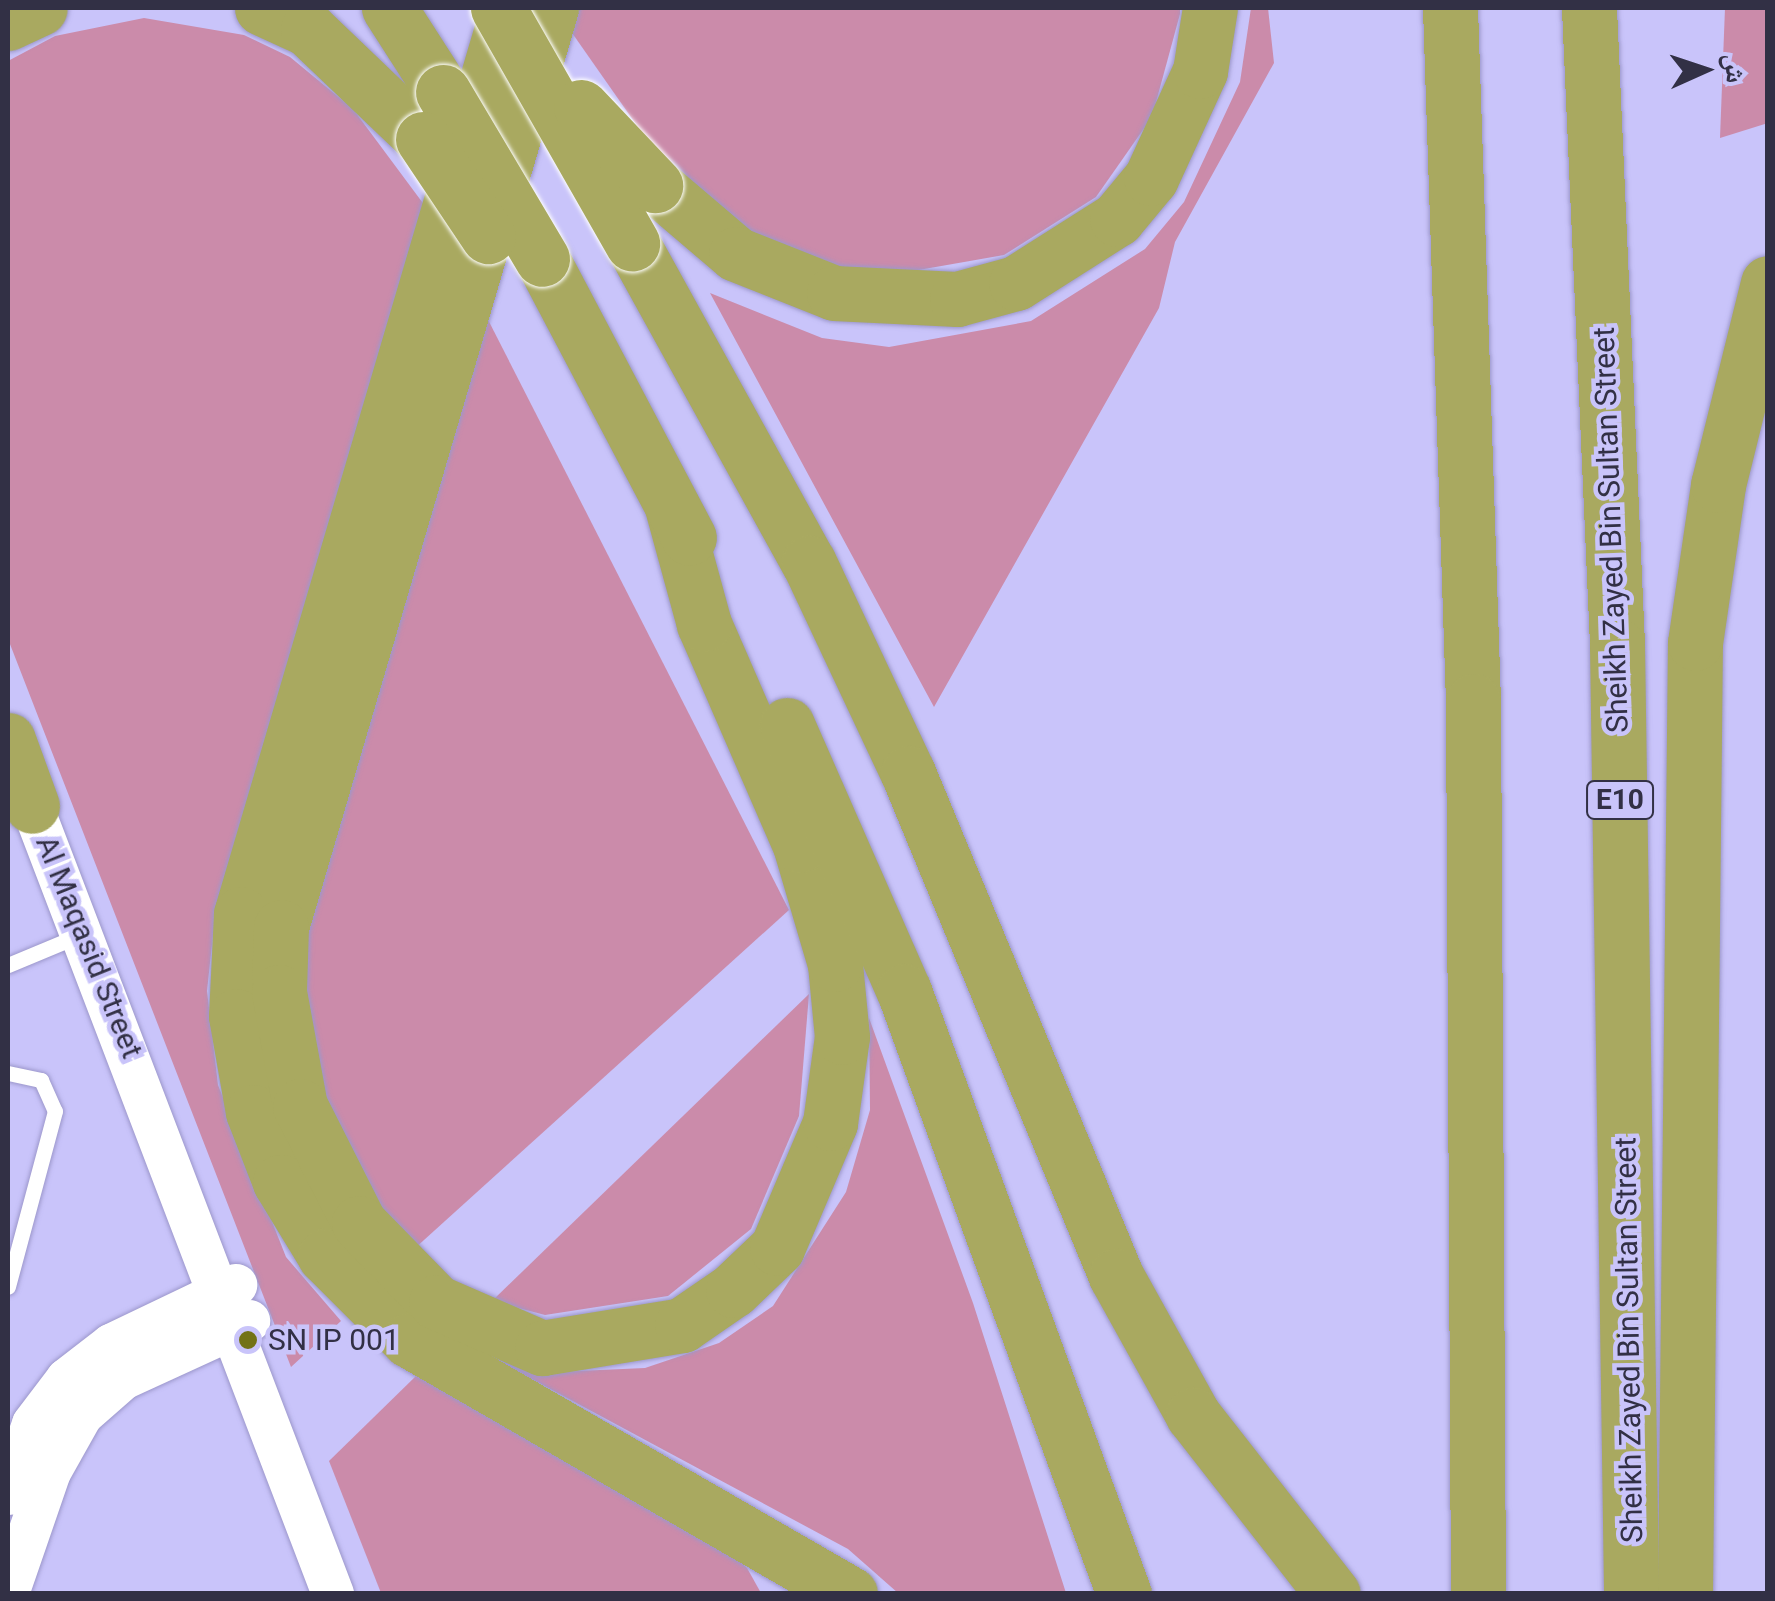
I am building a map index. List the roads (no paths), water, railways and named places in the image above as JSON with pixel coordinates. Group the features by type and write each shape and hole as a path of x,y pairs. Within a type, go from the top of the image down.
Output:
{"highway":[{"path":"8,23 40,8"},
{"path":"262,8 308,29 433,116"},
{"path":"388,8 433,116 616,400 672,506 816,833 904,991 1124,1594"},
{"path":"504,8 654,185 736,254 834,294 940,300 1016,283 1117,219 1151,178 1200,72 1210,8"},
{"path":"504,8 809,563 908,773 1116,1276 1194,1415 1320,1580"},
{"path":"504,8 241,914 236,1016 253,1112 280,1182 374,1280 463,1344 850,1594"},
{"path":"374,1280 359,1223 300,1106 285,1055 281,927 550,8"},
{"path":"1450,8 1473,700 1478,1594"},
{"name":"Sheikh Zayed Bin Sultan Street","path":"1589,8 1617,645 1631,1594"},
{"path":"1684,1594 1695,643 1718,485 1768,283"},
{"path":"8,740 32,806"},
{"path":"463,1344 542,1348 616,1342 682,1326 733,1290 777,1248 811,1184 842,1037 816,833"}],"street":[{"name":"Al Maqasid Street","path":"32,806 145,1088 166,1101 232,1307 356,1593"},
{"path":"8,1494 32,1424 67,1380 111,1345 232,1307"},
{"path":"8,1594 58,1452 82,1414 122,1378 232,1307"},
{"name":"Al Maqasid Street","path":"265,1389 333,1594"}],"lane":[{"path":"8,965 84,933"},
{"path":"8,1073 41,1080 55,1111 8,1287"}],"place":[{"name":"SN IP 001","path":"248,1340"}]}
